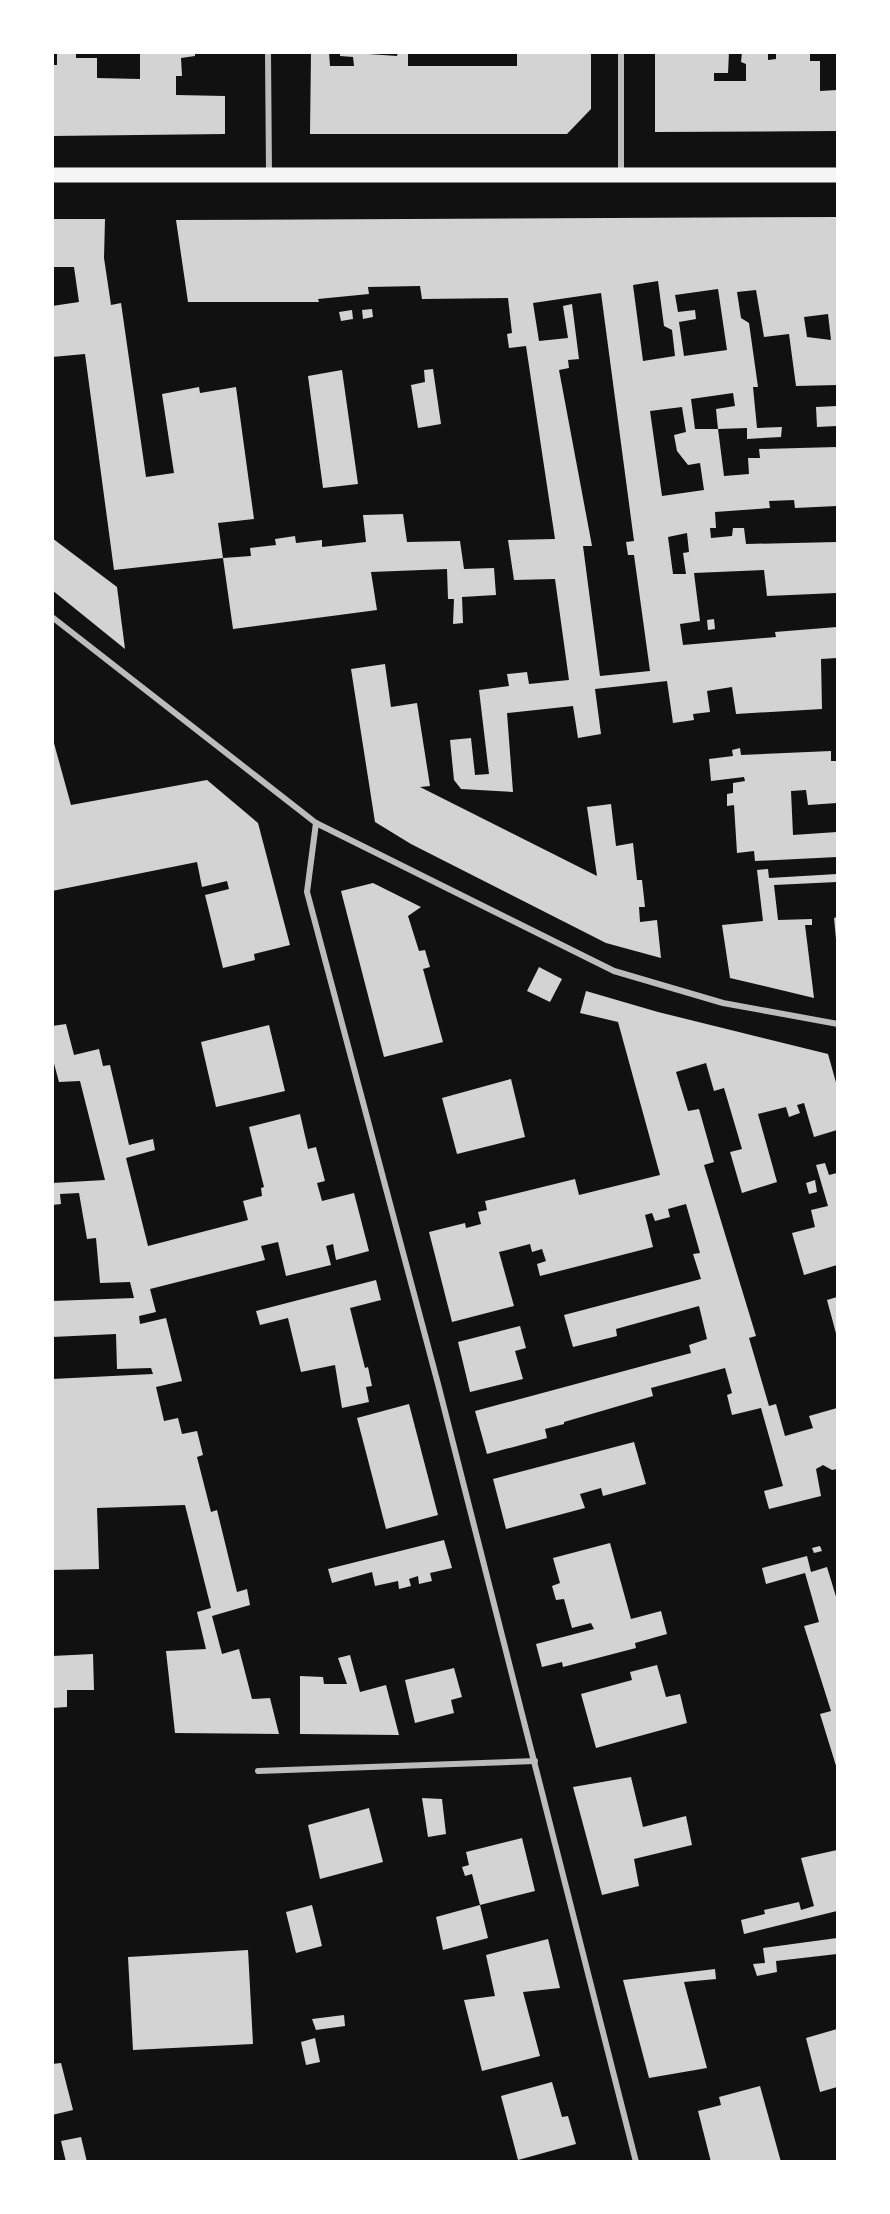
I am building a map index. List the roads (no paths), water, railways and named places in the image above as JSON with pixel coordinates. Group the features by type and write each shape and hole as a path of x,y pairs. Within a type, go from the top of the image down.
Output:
{"main road":[{"path":"52,174 837,175"}],"street":[{"path":"268,52 269,175"},
{"path":"621,52 621,174"},
{"path":"52,617 316,823 614,971 723,1003 837,1024"},
{"path":"316,823 307,892 438,1384 636,2162"},
{"path":"258,1771 535,1761"}]}
